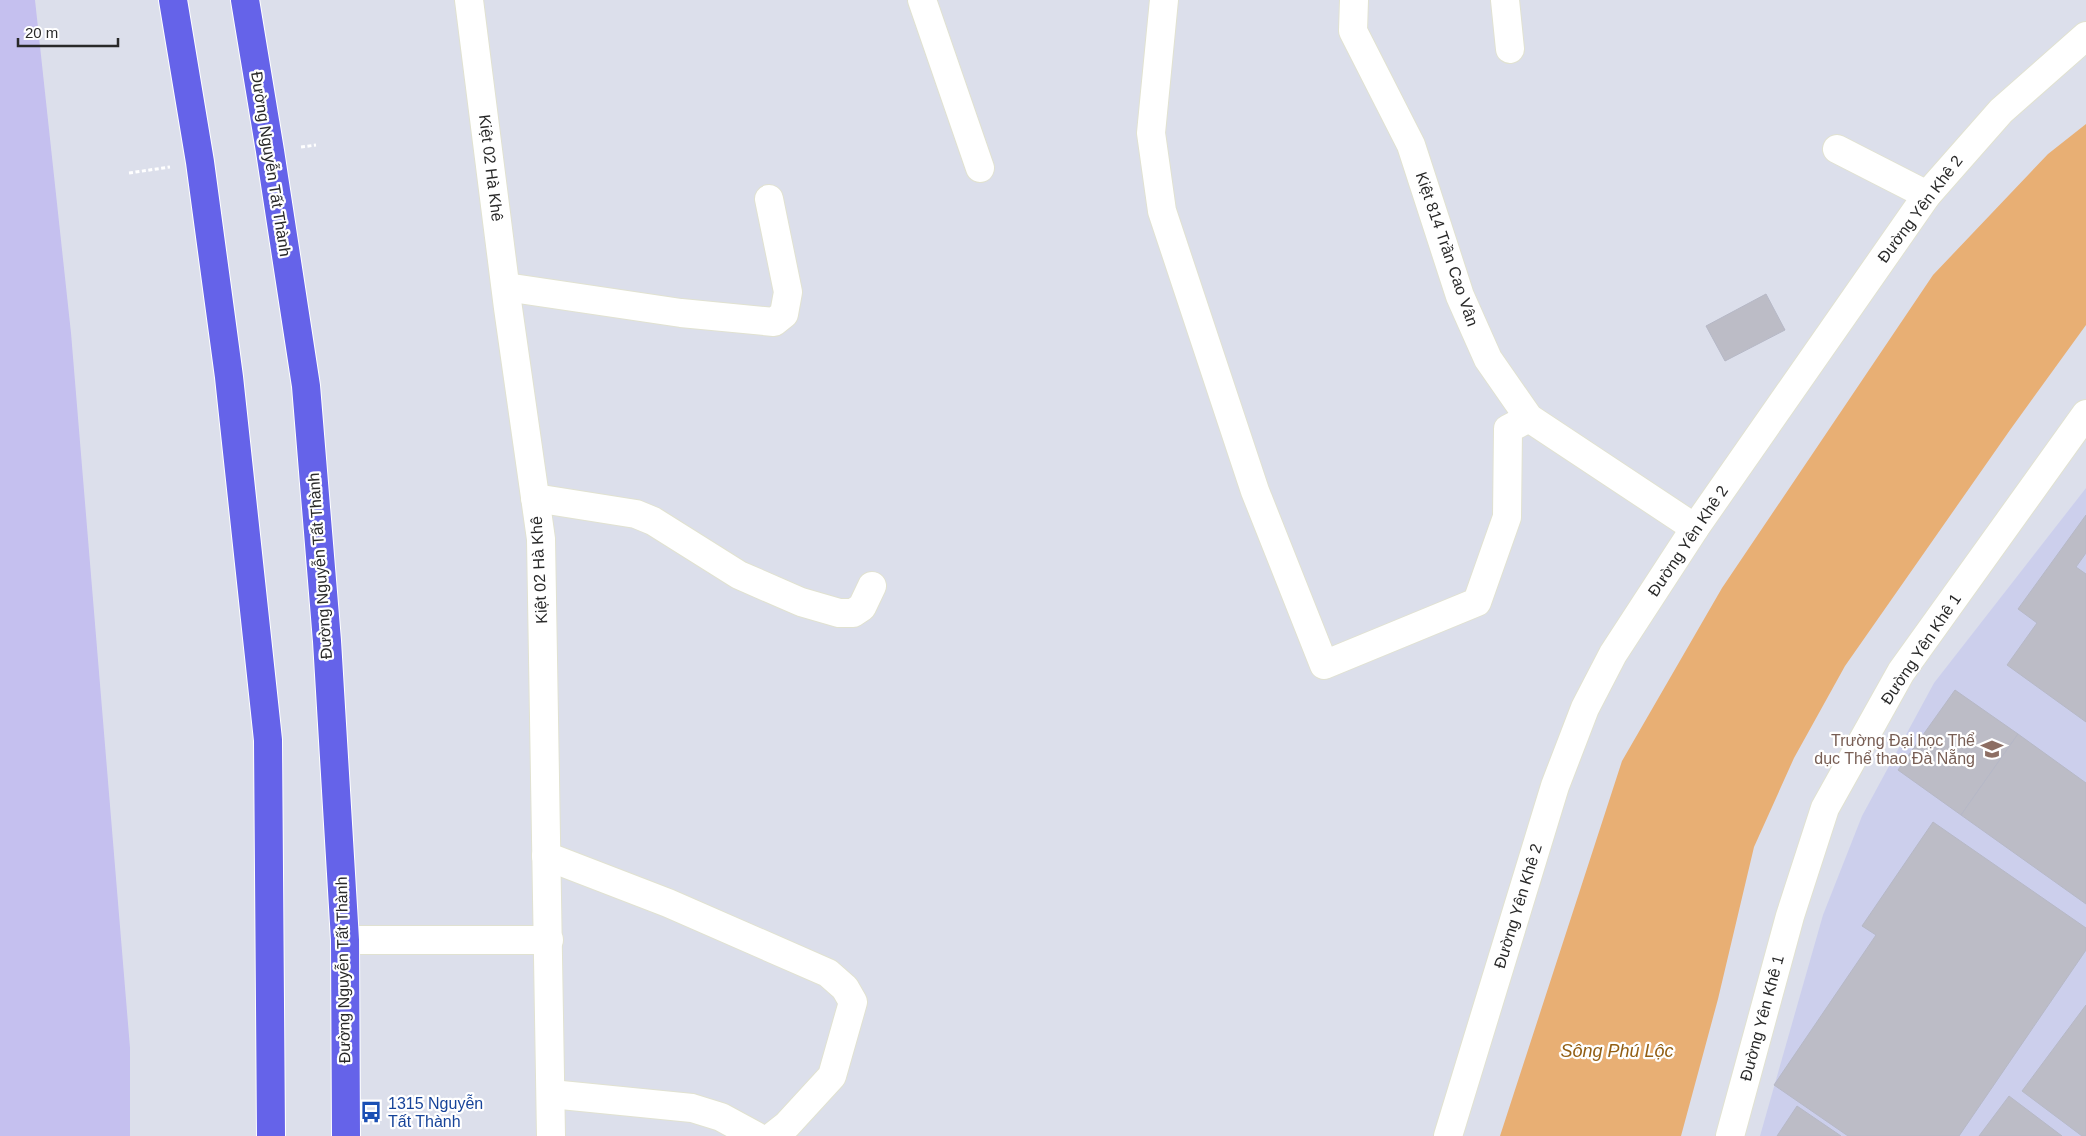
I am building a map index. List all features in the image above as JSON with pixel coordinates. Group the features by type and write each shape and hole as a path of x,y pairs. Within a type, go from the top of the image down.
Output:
{"main road":[{"path":"173,0 200,162 228,377 268,740 272,1136"},
{"name":"Đường Nguyễn Tất Thành","path":"244,0 270,151 306,386 327,641 345,940 346,1136"}],"street":[{"name":"Kiệt 02 Hà Khê","path":"469,0 541,539 551,1136"},
{"path":"922,0 980,168"},
{"path":"1164,0 1151,133 1162,211 1255,492 1324,665 1476,602 1507,517 1508,429 1528,418"},
{"name":"Kiệt 814 Trần Cao Vân","path":"1354,0 1353,31 1412,145 1460,296 1488,359 1528,418 1695,528"},
{"path":"1505,0 1510,50"},
{"name":"Đường Yên Khê 2","path":"1448,1136 1555,786 1585,708 1613,654 1695,528 1928,195 2001,111 2086,36"},
{"path":"1837,149 1928,195"},
{"path":"506,287 682,313 774,322 784,314 788,292 769,200"},
{"name":"Đường Yên Khê 1","path":"1730,1136 1790,916 1825,808 1901,672 2086,414"},
{"path":"535,498 636,514 653,521 739,575 801,602 839,612 853,613 862,607 872,586"},
{"path":"546,856 677,907 828,973 845,988 852,1002 832,1076 787,1125 773,1136"},
{"path":"345,940 549,940"},
{"path":"551,1094 692,1108 721,1117 756,1136"}],"path":[{"path":"128,173 200,162"}],"shaded area":[{"name":"Trường Đại học Thể dục Thể thao Đà Nẵng","path":"2086,488 2086,1136 1760,1136 1823,915 1862,816 1934,683"}],"sand":[{"path":"0,0 35,0 71,333 130,1048 130,1136 0,1136"}],"water":[{"name":"Sông Phú Lộc","path":"2086,124 2086,325 1845,666 1794,758 1754,847 1718,999 1681,1136 1500,1136 1622,761 1722,588 1933,275 2048,154"}],"building":[{"path":"1766,294 1785,330 1725,361 1706,326"},
{"path":"2086,515 2086,553 2076,567 2086,574 2086,722 2007,665 2037,623 2018,609"},
{"path":"1955,690 2018,734 1961,815 1898,770"},
{"path":"2018,734 2086,783 2086,904 1961,815"},
{"path":"1933,822 2086,928 2086,950 1959,1136 1848,1136 1774,1085 1876,935 1862,926"},
{"path":"2086,1005 2086,1136 2082,1136 2022,1091"},
{"path":"2009,1096 2062,1136 1979,1136"},
{"path":"1797,1106 1841,1136 1777,1136"}],"place":[{"name":"Trường Đại học Thể dục Thể thao Đà Nẵng","path":"1992,749"},
{"name":"1315 Nguyễn Tất Thành","path":"371,1112"}]}
